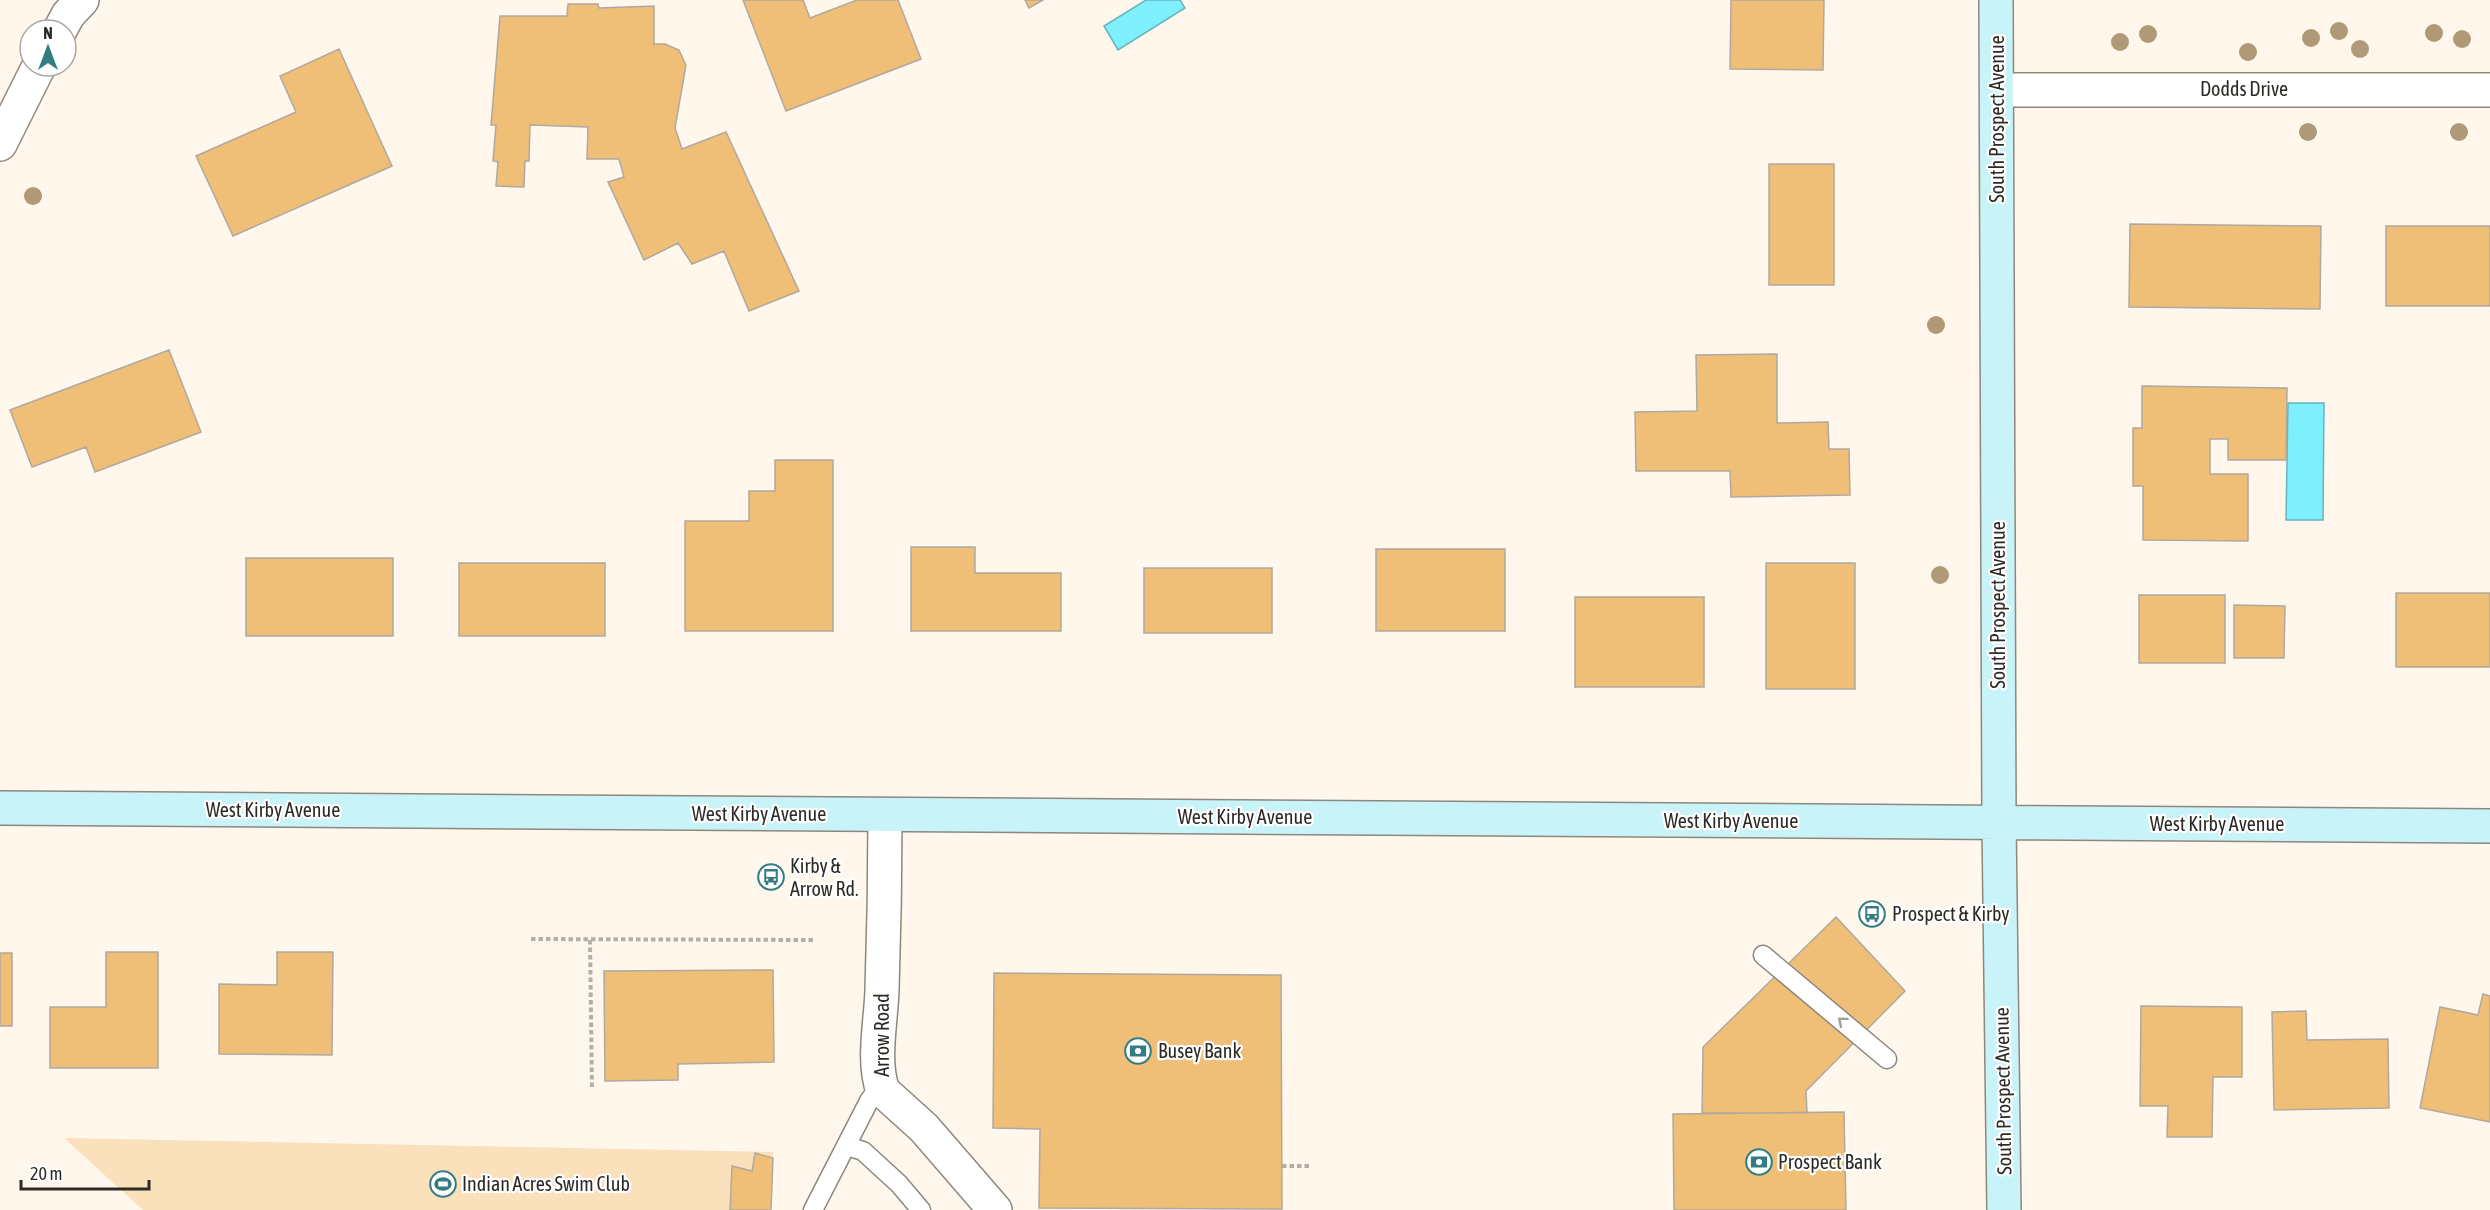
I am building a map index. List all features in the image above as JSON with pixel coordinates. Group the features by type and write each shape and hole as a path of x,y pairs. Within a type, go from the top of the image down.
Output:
{"main road":[{"name":"South Prospect Avenue","path":"1996,0 1999,823 2004,1210"},
{"name":"West Kirby Avenue","path":"0,808 2490,826"}],"street":[{"path":"66,18 82,0"},
{"path":"0,144 32,78"},
{"name":"Dodds Drive","path":"1997,90 2490,90"},
{"name":"Arrow Road","path":"885,815 884,932 878,1062 881,1084 884,1091 924,1128 995,1210"}],"lane":[{"path":"1763,955 1887,1059"},
{"path":"813,1210 869,1101 881,1084"},
{"path":"846,1146 863,1151 899,1184 921,1210"}],"path":[{"path":"531,939 813,940"},
{"path":"590,940 592,1088"},
{"path":"1282,1166 1309,1167"}],"shaded area":[{"name":"Indian Acres Swim Club","path":"64,1138 773,1152 771,1210 143,1210"}],"water":[{"path":"1146,0 1180,0 1185,8 1118,50 1104,26"},
{"path":"2288,403 2324,403 2323,520 2286,520"}],"building":[{"path":"743,0 803,0 810,18 857,0 898,0 921,59 786,111"},
{"path":"1025,0 1043,0 1029,8"},
{"path":"1731,0 1824,0 1823,70 1730,69"},
{"path":"568,4 598,4 599,8 654,6 654,44 665,44 679,50 686,65 675,128 682,149 726,132 799,291 749,311 724,251 692,264 678,243 644,260 608,182 624,177 619,159 587,159 588,127 530,125 529,161 525,161 524,187 496,186 498,162 493,161 496,125 491,125 500,16 567,16"},
{"path":"339,49 392,166 233,236 196,156 296,112 280,76"},
{"path":"1769,164 1834,164 1834,285 1769,285"},
{"path":"2130,224 2321,226 2320,309 2129,307"},
{"path":"2386,226 2490,226 2490,306 2386,306"},
{"path":"169,350 201,432 95,472 86,447 32,467 10,410"},
{"path":"1777,354 1777,423 1828,422 1829,449 1849,449 1850,495 1731,497 1730,471 1636,471 1635,412 1697,411 1696,355"},
{"path":"2142,386 2287,388 2286,460 2228,460 2228,439 2210,439 2210,474 2248,474 2248,541 2143,540 2143,486 2133,486 2133,428 2142,428"},
{"path":"775,460 833,460 833,631 685,631 685,521 749,521 749,491 775,491"},
{"path":"911,547 975,547 975,573 1061,573 1061,631 911,631"},
{"path":"1376,549 1505,549 1505,631 1376,631"},
{"path":"246,558 393,558 393,636 246,636"},
{"path":"459,563 605,563 605,636 459,636"},
{"path":"1766,563 1855,563 1855,689 1766,689"},
{"path":"1144,568 1272,568 1272,633 1144,633"},
{"path":"2396,593 2490,593 2490,667 2396,667"},
{"path":"2139,595 2225,595 2225,663 2139,663"},
{"path":"1575,597 1704,597 1704,687 1575,687"},
{"path":"2234,605 2285,606 2284,658 2234,658"},
{"path":"1836,917 1905,991 1806,1091 1807,1113 1702,1113 1703,1047"},
{"path":"106,952 158,952 158,1068 50,1068 50,1007 106,1007"},
{"path":"277,952 333,952 332,1055 219,1054 219,984 277,985"},
{"path":"0,953 12,953 12,1026 0,1026"},
{"path":"773,970 774,1062 678,1064 678,1080 605,1081 604,971"},
{"name":"Busey Bank","path":"994,973 1281,975 1282,1209 1039,1208 1040,1129 993,1128"},
{"path":"2483,994 2490,996 2490,1122 2420,1108 2440,1007 2478,1015"},
{"path":"2141,1006 2242,1007 2242,1077 2213,1077 2212,1137 2167,1137 2168,1106 2140,1106"},
{"path":"2306,1011 2307,1040 2388,1039 2389,1108 2274,1110 2272,1012"},
{"name":"Prospect Bank","path":"1844,1112 1846,1210 1674,1210 1673,1114"},
{"path":"755,1153 773,1158 771,1210 730,1210 732,1166 752,1171"}],"place":[{"name":"Kirby & Arrow Rd.","path":"771,877"},
{"name":"Prospect & Kirby","path":"1872,914"},
{"name":"Busey Bank","path":"1138,1051"},
{"name":"Prospect Bank","path":"1759,1162"},
{"name":"Indian Acres Swim Club","path":"443,1184"}]}
